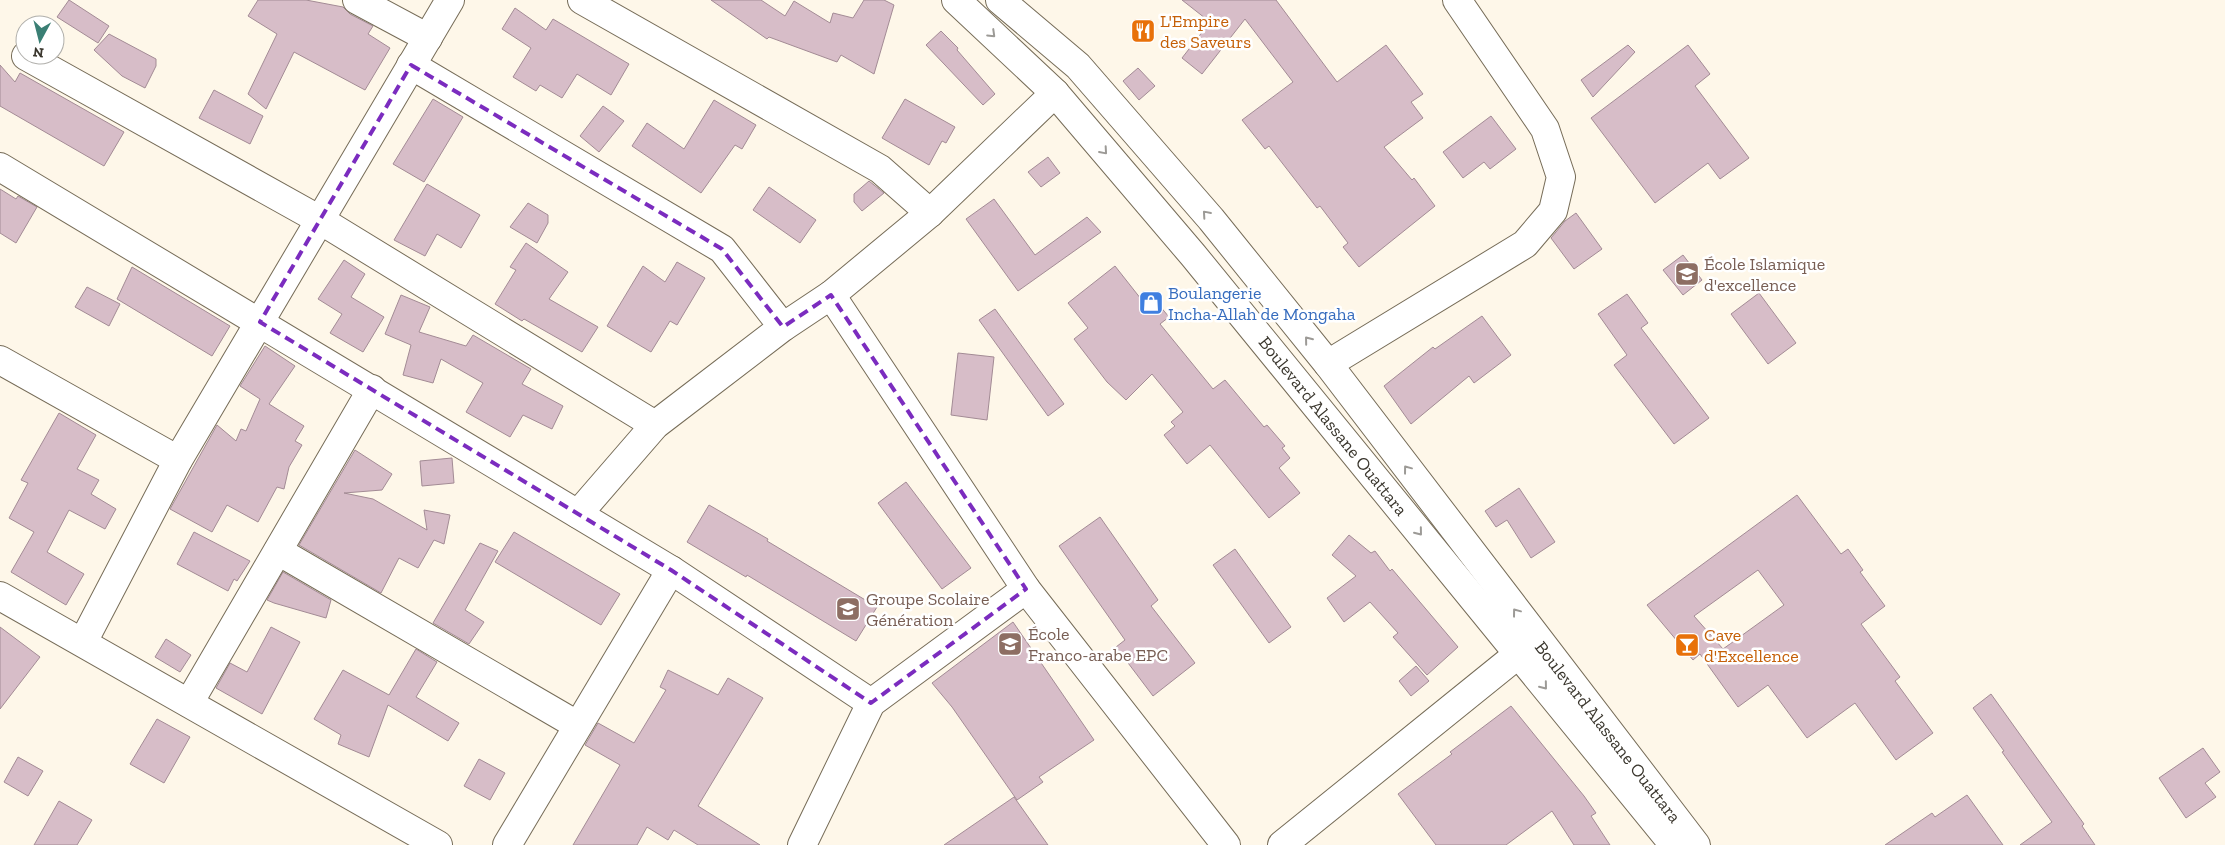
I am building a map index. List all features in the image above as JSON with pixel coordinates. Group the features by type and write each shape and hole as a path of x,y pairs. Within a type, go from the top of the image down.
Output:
{"street":[{"path":"357,0 428,38"},
{"path":"83,642 178,460 450,0"},
{"path":"582,0 880,169 930,212"},
{"name":"Boulevard Alassane Ouattara","path":"956,0 1054,94 1696,845"},
{"name":"Boulevard Alassane Ouattara","path":"1000,0 1078,66 1210,219 1328,364 1527,646 1674,845"},
{"path":"1328,364 1525,244 1553,211 1561,177 1545,129 1457,0"},
{"path":"42,65 320,220 655,425"},
{"path":"411,65 722,249 783,327"},
{"path":"578,514 655,425 783,327 831,295 930,212 1054,94"},
{"path":"0,167 671,570 871,703"},
{"path":"831,295 1026,589 1226,845"},
{"path":"0,360 178,460"},
{"path":"189,703 372,389"},
{"path":"278,551 578,725"},
{"path":"507,845 671,570"},
{"path":"802,845 871,703 1026,589"},
{"path":"0,596 438,845"},
{"path":"1282,845 1527,646"}],"highlighted area":[{"path":"411,65 722,249 783,327 831,295 1026,589 871,703 671,570 260,322"}],"building":[{"path":"69,0 109,26 98,43 65,22 65,15 58,15"},
{"path":"258,0 306,0 343,7 350,14 373,26 368,34 390,48 365,90 294,52 266,109 248,94 277,34 248,16"},
{"path":"711,0 761,0 785,16 794,1 830,23 833,13 853,18 864,0 884,0 894,5 874,74 841,55 837,62 769,37 767,39"},
{"path":"1182,0 1276,0 1337,82 1386,45 1423,94 1411,102 1423,118 1384,147 1412,180 1414,178 1435,206 1359,267 1343,247 1348,243 1320,206 1317,208 1269,146 1265,149 1242,120 1293,82 1245,19 1202,74 1182,58 1210,22"},
{"path":"515,8 546,30 553,19 629,64 611,95 577,74 562,98 540,85 536,91 513,77 531,48 502,29"},
{"path":"941,31 958,48 957,50 995,94 983,105 926,45"},
{"path":"109,34 156,59 156,66 145,88 122,76 94,50"},
{"path":"1628,45 1635,52 1593,97 1581,80"},
{"path":"1688,45 1710,74 1695,86 1749,158 1720,179 1708,163 1655,203 1591,118"},
{"path":"0,65 15,82 20,73 124,132 104,166 0,106"},
{"path":"1138,68 1155,86 1139,100 1123,81"},
{"path":"214,90 263,116 250,144 199,118"},
{"path":"433,99 463,117 424,182 393,164"},
{"path":"905,99 955,127 946,143 942,141 929,165 882,138"},
{"path":"714,100 756,125 742,149 735,145 701,193 632,146 647,123 684,149"},
{"path":"603,106 624,121 599,152 580,136"},
{"path":"1491,116 1516,149 1490,169 1484,162 1463,178 1443,152"},
{"path":"1048,157 1060,173 1041,187 1028,172"},
{"path":"869,181 884,193 862,211 854,202 854,194"},
{"path":"427,184 480,215 461,248 437,234 425,256 394,240"},
{"path":"769,187 816,220 800,243 753,210"},
{"path":"0,189 16,199 18,196 37,207 16,243 0,233"},
{"path":"994,199 1035,255 1087,217 1101,232 1018,291 966,219"},
{"path":"528,203 548,215 548,223 537,243 510,227"},
{"path":"1576,213 1602,249 1574,269 1551,238 1565,221"},
{"path":"526,243 568,272 549,299 598,327 582,352 524,319 522,321 495,304 516,270 510,267"},
{"path":"1683,255 1702,280 1683,295 1663,270"},
{"path":"344,260 365,274 351,297 384,317 363,352 330,333 342,314 318,299"},
{"path":"677,262 705,278 677,325 670,321 651,352 607,326 643,266 665,282"},
{"path":"1115,266 1141,299 1149,293 1169,317 1160,324 1213,389 1225,380 1264,427 1267,425 1285,446 1282,448 1290,458 1279,468 1300,493 1269,518 1210,445 1187,464 1164,435 1175,426 1171,422 1183,412 1152,374 1126,400 1107,382 1074,339 1088,328 1068,303"},
{"path":"132,267 230,326 212,356 117,299"},
{"path":"87,287 120,304 109,326 75,307"},
{"path":"1759,293 1796,343 1768,364 1731,314"},
{"path":"1627,294 1648,323 1641,328 1709,418 1674,444 1614,365 1627,355 1598,314"},
{"path":"401,295 430,307 419,332 466,346 473,335 531,369 522,384 563,406 552,429 523,415 510,437 466,412 483,383 441,359 433,383 403,375 411,345 385,334"},
{"path":"995,309 1064,404 1048,416 979,320"},
{"path":"1482,316 1511,355 1474,383 1469,376 1411,424 1384,386 1433,347 1435,349"},
{"path":"265,346 295,366 269,404 304,426 295,441 302,445 289,467 284,489 277,487 258,522 227,505 212,532 170,509 217,425 236,441 241,429 246,431 260,399 240,386"},
{"path":"958,353 994,357 987,420 951,415"},
{"path":"59,413 96,435 77,469 99,480 91,494 116,509 105,529 69,510 47,552 84,574 66,605 11,572 34,532 9,518 28,483 21,480"},
{"path":"355,450 392,474 382,490 344,493 373,499 427,530 424,510 450,515 444,544 434,540 418,568 399,558 381,593 299,545"},
{"path":"452,458 454,483 422,486 420,461"},
{"path":"906,482 971,568 942,589 878,503"},
{"path":"1519,488 1555,542 1531,558 1507,520 1496,527 1485,511"},
{"path":"1797,495 1841,554 1848,549 1863,570 1860,572 1885,606 1861,624 1900,677 1895,681 1933,733 1896,760 1855,703 1807,738 1768,685 1738,707 1700,654 1693,660 1647,605","holes":["1758,570 1784,605 1723,649 1694,616"]},
{"path":"709,505 768,539 767,541 877,607 856,641 747,575 746,577 687,542"},
{"path":"1100,517 1158,600 1151,606 1195,663 1153,696 1116,647 1125,640 1059,546"},
{"path":"194,532 250,561 237,581 234,579 228,591 177,564"},
{"path":"514,532 620,594 601,625 495,562"},
{"path":"1349,535 1371,553 1375,551 1390,571 1392,569 1458,647 1427,675 1393,637 1398,633 1370,602 1344,622 1327,598 1356,576 1332,555"},
{"path":"480,543 498,551 465,610 484,622 469,644 433,623"},
{"path":"1235,549 1291,627 1269,643 1213,565"},
{"path":"283,572 331,600 326,618 267,600"},
{"path":"1013,622 1094,740 1039,777 1043,782 1017,800 952,707 932,683"},
{"path":"0,627 40,657 0,709"},
{"path":"271,627 300,642 262,714 216,688 230,663 247,672"},
{"path":"166,639 191,655 180,672 155,657"},
{"path":"416,649 437,662 416,697 459,723 448,741 388,705 369,757 338,744 341,735 314,719 343,670 389,695"},
{"path":"1416,666 1429,681 1411,696 1399,681"},
{"path":"668,670 718,695 728,678 763,698 698,806 760,845 698,845 674,830 668,840 647,827 637,845 573,845 620,765 585,745 598,723 634,743 666,690 660,687"},
{"path":"1991,694 2084,824 2082,826 2095,845 2020,845 2052,822 1973,708"},
{"path":"1511,706 1584,796 1596,813 1591,816 1610,845 1574,845 1552,811 1506,845 1436,845 1398,794 1452,754 1450,752"},
{"path":"157,719 190,737 164,783 130,764"},
{"path":"2203,748 2220,772 2205,783 2216,797 2186,818 2159,778"},
{"path":"18,757 43,771 28,796 4,782"},
{"path":"479,759 505,773 490,800 464,786"},
{"path":"1967,795 2003,845 1885,845 1932,813 1935,817"},
{"path":"1014,797 1048,845 944,845"},
{"path":"59,801 92,820 77,845 34,845"}],"place":[{"name":"L'Empire des Saveurs","path":"1143,31"},
{"name":"École Islamique d'excellence","path":"1687,274"},
{"name":"Boulangerie Incha-Allah de Mongaha","path":"1151,303"},
{"name":"Groupe Scolaire Génération","path":"848,609"},
{"name":"École Franco-arabe EPC","path":"1010,644"},
{"name":"Cave d'Excellence","path":"1687,645"}]}
